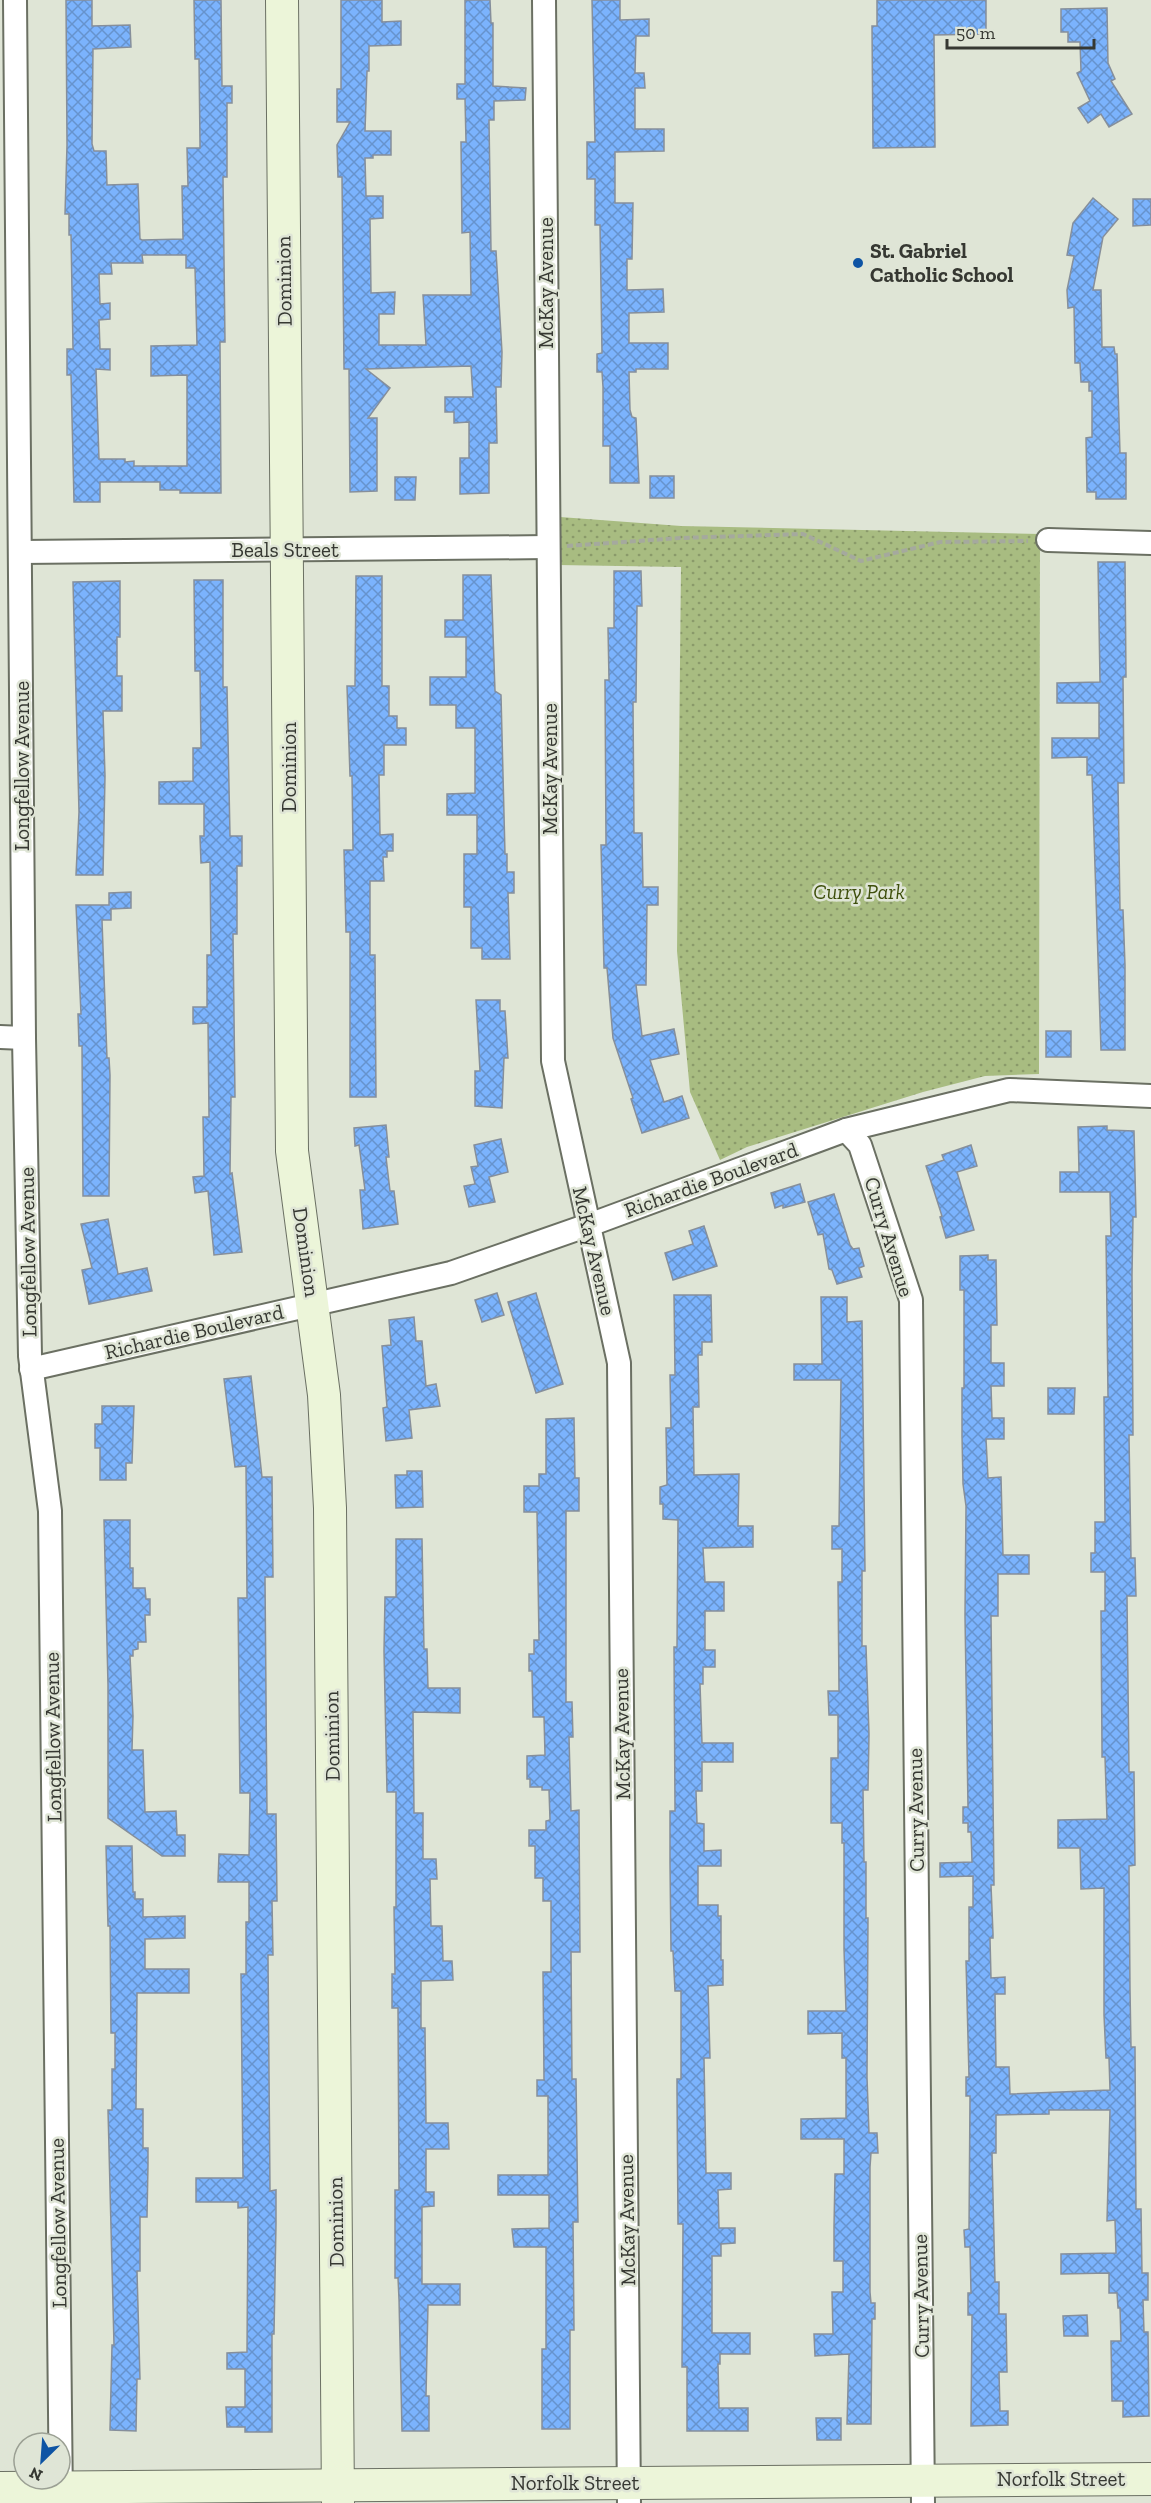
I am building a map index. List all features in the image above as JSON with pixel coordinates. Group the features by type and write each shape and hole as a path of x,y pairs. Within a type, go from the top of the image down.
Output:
{"street":[{"name":"Longfellow Avenue","path":"15,0 24,1038 31,1369 50,1511 60,2495"},
{"name":"Dominion","path":"282,0 292,1150 324,1395 330,1508 338,2494"},
{"name":"McKay Avenue","path":"544,0 557,546 552,1061 619,1363 629,2493"},
{"path":"1043,541 1151,543"},
{"name":"Beals Street","path":"21,552 557,546"},
{"path":"0,1037 24,1038"},
{"name":"Richardie Boulevard","path":"31,1369 451,1273 590,1225 846,1130 1010,1090 1151,1096"},
{"name":"Curry Avenue","path":"846,1130 860,1145 911,1300 923,2492"},
{"name":"Norfolk Street","path":"0,2488 60,2495 923,2492 1151,2479"}],"path":[{"path":"557,546 680,538 802,534 861,561 940,542 1043,541"}],"green space":[{"name":"Curry Park","path":"560,517 681,526 1040,534 1039,1074 985,1076 923,1092 747,1147 720,1160 690,1092 677,951 681,567 558,565"}],"building":[{"path":"66,0 92,0 92,26 130,25 131,47 93,49 92,144 94,151 106,151 107,185 138,184 140,239 183,239 182,186 188,186 187,148 200,148 199,59 195,59 194,0 221,0 222,86 232,86 232,103 227,103 227,177 223,177 225,342 220,342 221,493 180,493 180,490 160,490 160,482 100,482 100,502 74,502 71,375 67,375 67,349 73,349 71,235 69,235 69,214 65,214","holes":["142,255 186,255 186,268 195,268 197,345 151,346 151,376 187,375 187,466 134,466 134,461 125,462 125,459 99,459 96,369 110,370 110,349 100,349 99,320 110,319 110,303 100,304 99,274 112,274 111,263 143,263"]},
{"path":"341,0 382,0 382,22 401,21 401,45 369,46 369,71 367,71 365,131 391,131 391,155 373,155 373,158 365,158 366,196 383,196 383,218 370,219 371,293 395,292 394,314 379,314 379,345 426,345 423,295 471,295 470,232 462,233 461,142 466,142 465,99 457,99 457,84 465,84 465,0 490,0 491,23 493,23 493,86 526,88 525,100 494,101 494,120 489,120 491,251 496,251 502,352 501,387 496,387 497,443 489,443 489,493 460,494 460,458 469,458 469,422 454,423 454,412 445,412 445,397 473,397 471,366 366,369 390,388 368,418 377,418 377,491 350,492 349,369 344,369 342,177 338,177 337,145 350,122 337,122 337,89 341,89"},
{"path":"592,0 620,0 620,20 649,19 649,36 636,36 635,73 644,73 645,88 635,88 635,129 664,129 664,151 615,152 615,203 633,203 632,259 627,259 627,290 663,289 664,312 629,313 629,343 668,343 668,369 636,369 636,372 629,372 630,410 632,417 636,418 639,483 610,483 610,446 603,446 602,372 597,372 597,354 602,353 600,225 595,225 595,179 587,179 587,142 595,142"},
{"path":"877,0 986,0 986,34 934,35 935,147 873,148 872,26 877,26"},
{"path":"1107,8 1108,63 1115,79 1111,81 1132,114 1109,127 1101,114 1088,123 1078,108 1090,101 1077,73 1081,71 1080,42 1068,42 1068,32 1061,32 1061,9"},
{"path":"1093,198 1118,219 1103,237 1093,290 1101,290 1102,347 1114,347 1115,354 1117,354 1120,453 1126,453 1126,499 1096,499 1096,492 1087,492 1086,438 1092,437 1092,391 1089,391 1089,382 1081,382 1080,363 1075,363 1074,307 1068,308 1067,290 1074,256 1067,255 1073,223"},
{"path":"1133,199 1151,199 1151,225 1133,226"},
{"path":"650,476 674,476 674,498 650,498"},
{"path":"395,477 416,477 415,500 395,500"},
{"path":"1098,562 1125,562 1124,783 1118,783 1120,910 1123,910 1125,965 1125,1050 1101,1050 1092,775 1087,775 1087,757 1052,758 1052,738 1099,738 1099,703 1057,703 1057,683 1100,682"},
{"path":"614,571 641,571 642,606 637,606 636,702 633,702 634,833 642,833 643,887 658,887 658,905 647,905 646,985 636,985 642,1036 674,1029 679,1054 650,1060 664,1102 682,1096 689,1118 642,1133 613,1038 607,968 604,968 601,845 606,845 605,680 609,680 608,628 614,628"},
{"path":"463,575 491,575 495,691 501,695 505,854 507,854 507,872 514,872 514,893 508,893 510,959 482,959 482,948 471,948 471,907 464,907 464,854 477,854 477,815 447,815 447,794 475,793 475,728 456,728 456,705 430,705 430,677 466,677 466,637 445,637 445,620 463,620"},
{"path":"356,576 382,576 382,686 389,686 389,716 397,716 397,728 406,728 406,745 384,745 384,775 379,775 380,835 393,834 393,851 387,851 387,857 383,857 384,881 370,881 370,955 375,955 376,1097 350,1097 350,932 346,932 344,850 353,850 347,686 355,686"},
{"path":"194,580 223,580 223,687 227,687 230,836 242,836 242,866 237,866 237,934 233,934 235,1097 231,1097 230,1174 232,1173 242,1252 214,1255 208,1191 195,1193 193,1177 204,1176 203,1117 209,1117 208,1023 193,1024 193,1007 207,1007 207,955 211,955 210,862 201,863 200,836 204,836 204,804 159,804 159,782 193,781 193,748 201,748 200,671 195,671"},
{"path":"120,581 117,676 122,676 122,711 103,711 105,776 103,875 76,875 79,812 73,582"},
{"path":"131,892 131,908 111,909 111,920 102,920 107,1058 109,1058 110,1075 109,1196 83,1196 82,1046 79,1046 78,1014 81,1014 76,905 109,905 109,893"},
{"path":"476,1000 500,1000 500,1011 505,1011 508,1058 504,1058 502,1108 475,1106 475,1071 480,1071"},
{"path":"1046,1031 1071,1031 1071,1057 1046,1057"},
{"path":"386,1125 389,1157 386,1157 390,1191 394,1191 398,1224 363,1229 360,1190 365,1190 359,1145 355,1146 354,1128"},
{"path":"1107,1126 1107,1130 1134,1131 1136,1217 1133,1217 1132,1275 1133,1435 1129,1435 1131,1558 1135,1558 1136,1596 1127,1596 1129,1772 1134,1772 1135,1865 1129,1866 1130,1989 1131,2047 1135,2047 1136,2209 1141,2209 1142,2273 1148,2273 1148,2300 1143,2300 1144,2332 1148,2332 1149,2416 1123,2417 1123,2401 1112,2401 1111,2341 1121,2341 1120,2308 1118,2308 1117,2293 1109,2293 1109,2273 1061,2274 1061,2254 1116,2253 1115,2220 1107,2221 1110,2110 1049,2110 1049,2114 996,2115 996,2153 992,2153 995,2282 999,2282 999,2314 1006,2314 1007,2372 999,2372 1000,2411 1008,2411 1008,2425 971,2426 972,2315 968,2315 968,2293 971,2293 970,2247 965,2247 964,2230 969,2229 970,2096 966,2096 966,2077 969,2077 966,1961 969,1961 969,1907 973,1907 973,1876 940,1877 940,1863 972,1862 971,1832 968,1832 968,1823 963,1823 963,1807 968,1807 966,1506 962,1436 964,1290 960,1290 960,1256 988,1255 988,1260 996,1260 997,1325 991,1325 991,1363 1004,1363 1004,1386 991,1386 992,1418 1004,1418 1004,1439 986,1439 988,1478 1001,1477 1003,1555 1029,1555 1029,1574 998,1574 998,1616 991,1616 994,1885 991,1885 993,1938 990,1938 991,1978 1005,1977 1005,1994 995,1994 996,2067 1009,2067 1010,2094 1110,2090 1104,2015 1104,1888 1081,1889 1080,1848 1058,1848 1058,1820 1107,1819 1105,1757 1102,1757 1101,1611 1105,1611 1105,1572 1091,1572 1091,1553 1095,1553 1095,1522 1105,1522 1104,1397 1108,1397 1106,1236 1111,1236 1110,1192 1060,1192 1060,1172 1079,1172 1078,1127"},
{"path":"501,1139 508,1172 489,1177 495,1202 469,1207 464,1186 475,1184 471,1167 478,1166 474,1145"},
{"path":"971,1145 977,1166 957,1172 974,1230 946,1238 940,1217 942,1216 926,1166 944,1160 942,1155"},
{"path":"800,1184 805,1202 775,1208 771,1193"},
{"path":"834,1194 850,1245 853,1249 859,1248 864,1266 859,1268 862,1277 837,1284 832,1270 829,1269 823,1234 818,1235 808,1202"},
{"path":"108,1219 118,1274 147,1268 152,1291 89,1304 82,1270 92,1268 81,1224"},
{"path":"704,1226 717,1266 673,1280 665,1253 693,1244 689,1231"},
{"path":"497,1293 504,1315 482,1322 475,1300"},
{"path":"536,1293 563,1384 536,1393 508,1302"},
{"path":"674,1295 711,1295 712,1342 702,1342 702,1355 698,1355 699,1407 693,1407 694,1475 739,1474 738,1526 753,1526 753,1547 703,1548 705,1582 724,1582 724,1611 705,1611 705,1650 715,1650 715,1667 703,1667 703,1684 700,1684 702,1743 733,1743 733,1762 702,1762 702,1791 696,1791 697,1823 704,1824 704,1851 721,1850 721,1866 698,1866 698,1905 718,1905 718,1916 721,1916 721,1960 723,1960 723,1985 708,1986 710,2058 704,2058 706,2173 731,2173 731,2189 718,2190 719,2228 735,2228 735,2243 721,2244 721,2256 712,2256 712,2333 750,2333 750,2354 720,2354 720,2364 718,2364 719,2408 748,2408 748,2431 687,2431 687,2367 682,2367 683,2224 678,2224 677,2090 677,2079 681,2079 681,1991 675,1991 673,1951 671,1951 670,1863 670,1811 675,1811 674,1647 677,1647 678,1520 663,1519 663,1504 660,1504 660,1487 667,1485 666,1428 671,1428 670,1375 675,1375"},
{"path":"821,1297 847,1297 847,1322 862,1321 865,1571 862,1571 862,1646 866,1646 869,1734 868,1790 863,1790 866,1918 868,1918 867,2077 869,2133 877,2133 878,2153 871,2153 870,2167 870,2292 871,2303 875,2303 875,2319 872,2319 871,2424 847,2424 849,2354 815,2356 814,2334 833,2334 832,2292 843,2292 843,2261 834,2261 834,2227 835,2174 844,2174 844,2139 801,2139 801,2119 846,2118 846,2058 842,2058 842,2033 808,2034 808,2011 846,2011 844,1843 842,1843 842,1823 831,1823 831,1758 838,1758 838,1715 829,1715 828,1691 839,1691 838,1582 842,1582 842,1549 832,1549 832,1526 839,1526 841,1380 794,1380 794,1364 822,1364"},
{"path":"414,1317 416,1341 422,1341 426,1386 436,1384 440,1406 409,1410 412,1438 386,1441 383,1408 387,1407 382,1346 391,1345 389,1320"},
{"path":"251,1376 262,1477 272,1477 273,1577 265,1577 267,1814 276,1814 277,1901 272,1901 273,1955 268,1955 270,2191 276,2190 272,2432 245,2432 245,2427 227,2427 226,2407 245,2407 245,2369 227,2369 227,2353 247,2352 248,2207 238,2208 238,2202 196,2202 196,2178 243,2178 241,1974 246,1974 249,1882 218,1882 219,1854 249,1855 250,1793 240,1793 238,1598 247,1598 246,1466 235,1467 224,1379"},
{"path":"1048,1388 1075,1388 1074,1414 1048,1414"},
{"path":"102,1406 134,1406 132,1463 126,1463 126,1480 100,1480 100,1448 95,1448 95,1424 102,1424"},
{"path":"574,1418 575,1478 579,1478 579,1511 566,1511 566,1702 572,1702 573,1737 569,1737 571,1811 579,1810 580,1952 571,1952 572,2079 576,2079 578,2222 573,2222 574,2330 570,2330 570,2429 542,2429 542,2349 546,2349 546,2247 514,2247 512,2229 549,2228 549,2195 498,2195 498,2175 548,2175 548,2096 537,2096 537,2080 544,2080 543,1972 551,1972 551,1901 543,1901 543,1878 535,1878 535,1846 529,1846 529,1830 546,1830 546,1821 550,1820 549,1790 542,1790 542,1787 530,1787 530,1779 527,1779 527,1756 545,1755 544,1717 533,1717 532,1671 529,1671 529,1654 534,1654 534,1640 539,1640 537,1512 524,1512 524,1486 539,1486 539,1474 546,1474 546,1419"},
{"path":"407,1471 422,1471 423,1507 396,1508 395,1475 407,1475"},
{"path":"104,1520 130,1520 130,1568 133,1568 133,1588 145,1588 146,1599 150,1599 150,1615 145,1615 146,1642 138,1642 138,1649 133,1650 133,1656 130,1656 132,1750 143,1750 145,1812 176,1811 177,1835 185,1835 185,1856 162,1856 108,1818"},
{"path":"396,1539 422,1539 424,1649 427,1649 428,1688 460,1688 460,1713 413,1712 414,1813 423,1813 423,1859 436,1859 437,1879 430,1879 431,1926 442,1926 443,1961 452,1961 453,1980 421,1981 421,2028 425,2028 426,2123 448,2123 449,2149 426,2149 426,2192 434,2192 434,2206 422,2207 422,2284 460,2284 460,2305 428,2305 426,2396 429,2396 429,2431 402,2431 399,2299 398,2278 395,2278 395,2190 399,2190 398,2008 392,2008 392,1974 395,1974 396,1792 387,1792 384,1651 385,1597 396,1597"},
{"path":"106,1846 132,1846 133,1892 135,1892 135,1899 143,1899 143,1917 185,1916 185,1938 145,1939 145,1969 189,1969 189,1993 137,1993 136,2109 143,2109 143,2148 148,2148 148,2165 147,2217 140,2217 140,2271 137,2271 140,2379 137,2379 136,2431 110,2430 112,2345 114,2345 108,2110 112,2110 115,2033 111,2033 110,1926 108,1926"},
{"path":"1087,2315 1088,2336 1064,2336 1063,2316"},
{"path":"816,2418 841,2418 841,2440 817,2440"}],"place":[{"name":"St. Gabriel Catholic School","path":"858,263"}]}
